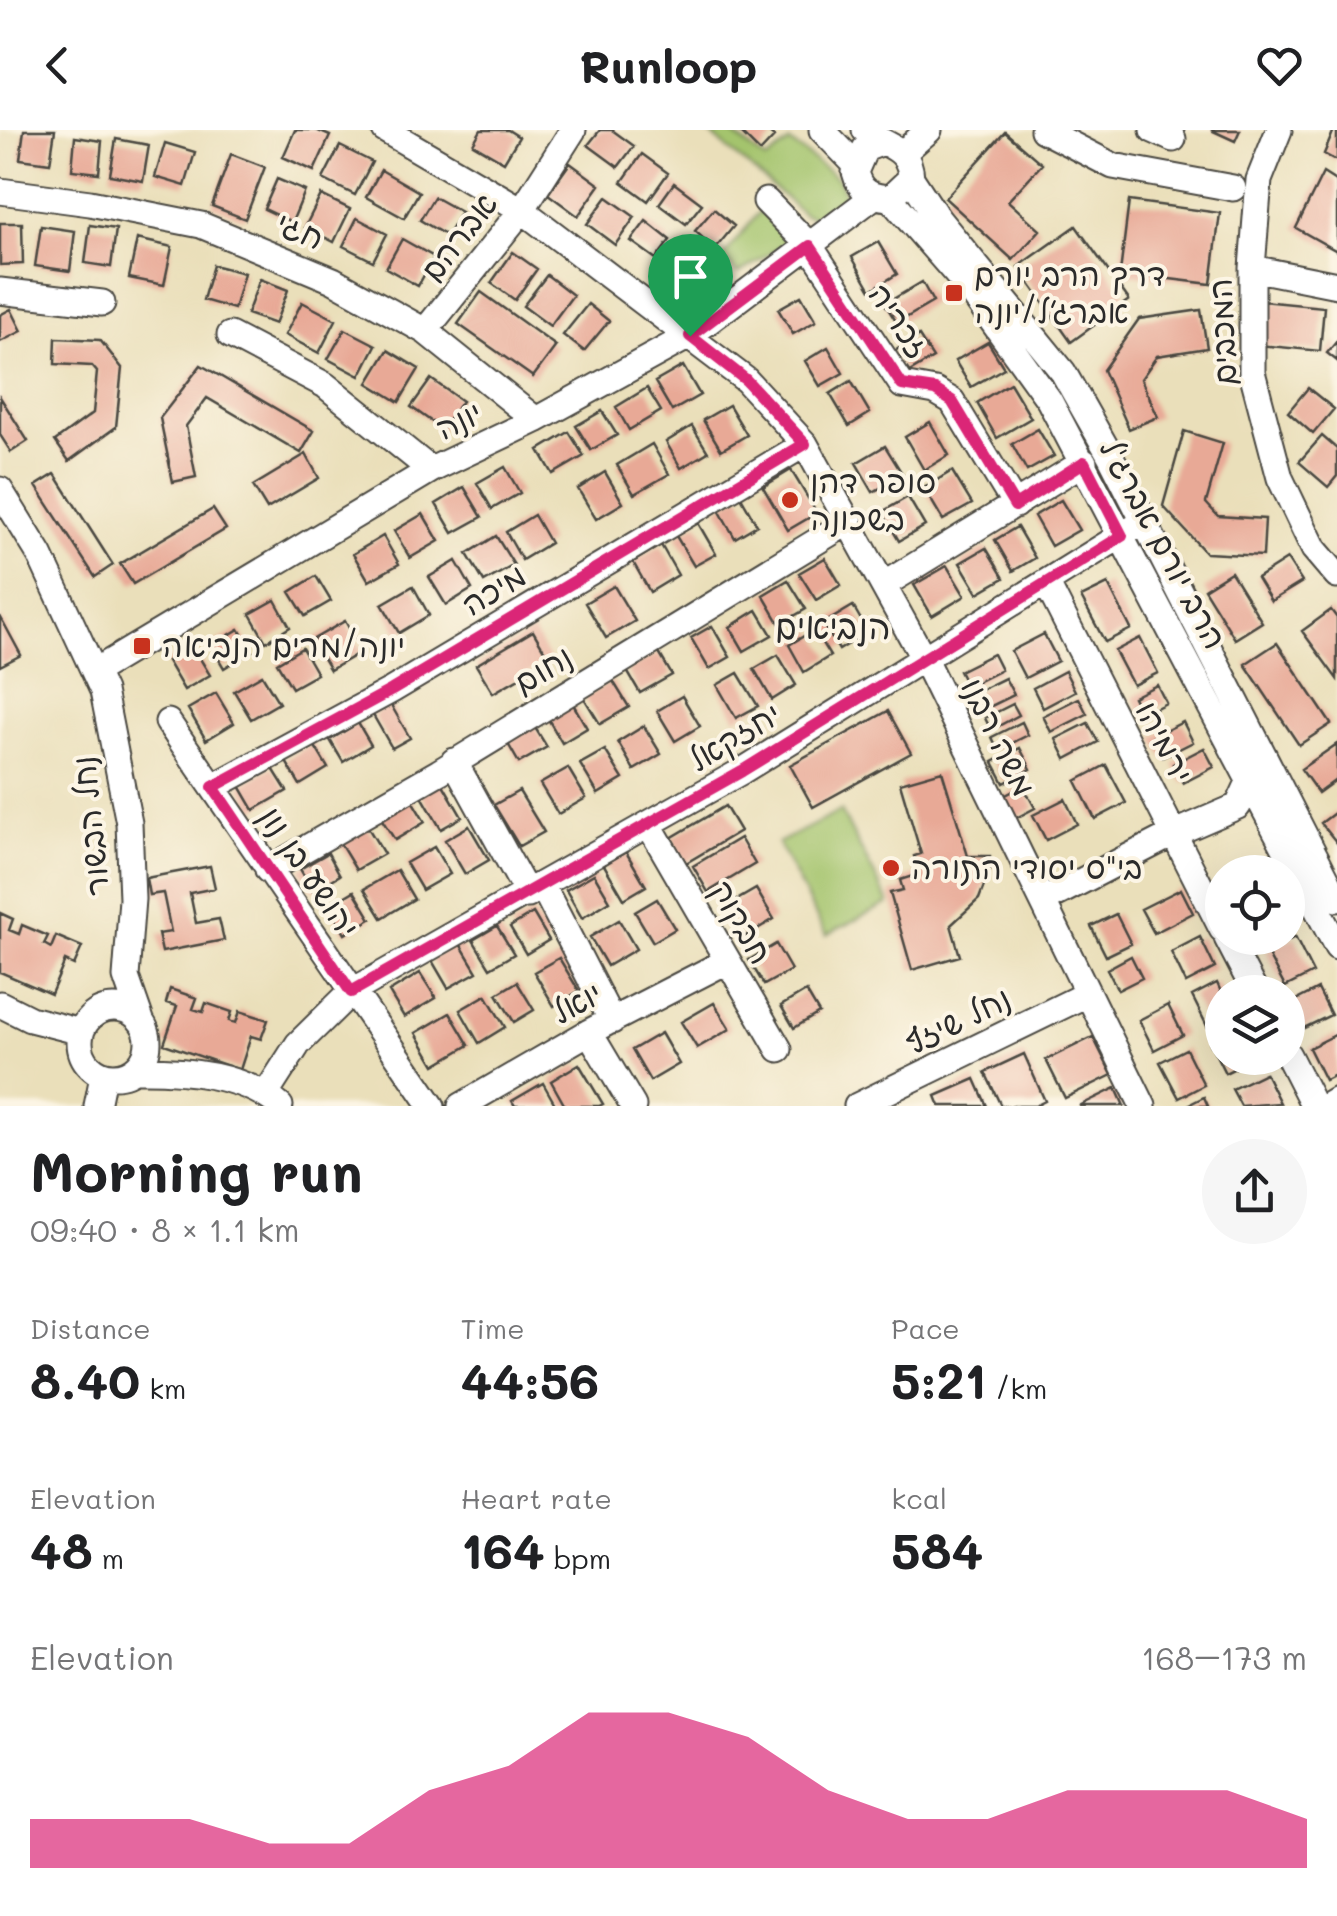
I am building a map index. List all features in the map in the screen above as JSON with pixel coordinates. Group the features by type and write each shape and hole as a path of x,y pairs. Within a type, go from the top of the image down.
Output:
{"street":[{"name":"משה רבנו","path":"385,130 522,210 746,380 805,444 925,661 1144,1106"},
{"name":"אברהם","path":"425,331 522,210 574,130"},
{"name":"הרב יורם אברג'ל","path":"822,130 869,185 968,286 1049,400 1084,462 1132,529 1337,899"},
{"path":"911,178 869,185 865,149 929,130"},
{"path":"1043,130 1114,166 1233,188"},
{"name":"המכבים","path":"1279,130 1258,180 1252,268 1252,372 1280,478 1314,550 1337,576"},
{"name":"הרב יורם אברג'ל","path":"884,142 938,219 1063,372 1132,529 1250,778 1337,947"},
{"name":"יונה","path":"96,670 431,470 536,420 690,336 842,221 869,185"},
{"name":"חגי","path":"0,191 90,202 202,225 334,280 425,331 536,420"},
{"name":"זכריה","path":"766,201 810,246 902,385 935,390 952,401 1015,506"},
{"path":"1252,268 1337,285"},
{"path":"0,291 102,303"},
{"path":"230,334 325,385 431,470"},
{"name":"מיכה","path":"213,787 392,690 805,444"},
{"path":"885,584 1084,462"},
{"path":"0,490 40,555 96,670"},
{"name":"נחום","path":"268,870 850,522"},
{"name":"יחזקאל","path":"273,1100 298,1044 351,992 649,825 925,661 1132,529"},
{"name":"ירמיהו","path":"1047,584 1205,896"},
{"name":"נחל הבשור","path":"96,670 116,742 129,823 132,898 126,977 144,1031"},
{"name":"יהושע בן נון","path":"168,722 432,1106"},
{"path":"454,762 536,891 601,1026 633,1106"},
{"path":"1238,806 1250,778"},
{"path":"1043,901 1173,834 1238,806 1272,818"},
{"name":"חבקוק","path":"649,825 725,962 779,1049"},
{"name":"יואל","path":"461,1106 601,1026 725,962"},
{"name":"נחל הבשור","path":"106,1008 126,977"},
{"name":"נחל שיזף","path":"858,1106 1088,994"},
{"path":"0,1004 30,1019 81,1032"},
{"path":"182,1069 124,1010 106,1008 92,1015 81,1032 85,1061 104,1076 134,1070 182,1069 273,1100"},
{"path":"134,1070 145,1056 144,1031"},
{"path":"1298,1075 1314,1106"},
{"path":"97,1106 104,1076"},
{"path":"1327,1106 1337,1100"}],"green space":[{"path":"706,130 728,130 766,160 790,142 838,179 845,195 825,220 804,214"},
{"path":"761,210 796,237 738,274 723,257"},
{"path":"841,811 889,903 826,935 778,843"}],"building":[{"path":"24,130 55,130 50,163 20,159"},
{"path":"295,130 316,130 330,136 314,171 283,157"},
{"path":"481,130 508,130 519,137 504,162 473,144"},
{"path":"600,130 612,130 634,146 618,167 588,145"},
{"path":"738,130 766,130 774,137 760,152"},
{"path":"1211,130 1240,130 1235,141"},
{"path":"1337,130 1337,161 1324,154"},
{"path":"1005,132 1042,164 1008,201 1040,230 1013,260 945,198"},
{"path":"75,137 102,141 99,173 72,170"},
{"path":"116,139 149,145 143,181 110,175"},
{"path":"165,143 195,152 185,186 155,177"},
{"path":"340,146 372,162 355,195 323,179"},
{"path":"231,154 265,167 245,219 212,206"},
{"path":"642,154 668,173 648,201 622,182"},
{"path":"570,163 600,185 578,216 548,194"},
{"path":"381,170 419,192 404,218 366,197"},
{"path":"1323,173 1337,182 1337,251 1296,228"},
{"path":"277,179 305,191 292,222 264,209"},
{"path":"674,183 702,204 686,224 659,204"},
{"path":"321,195 350,209 334,242 305,227"},
{"path":"434,197 461,212 447,236 420,220"},
{"path":"607,197 635,217 615,245 587,224"},
{"path":"1129,201 1220,213 1211,284 1120,273"},
{"path":"714,209 734,226 715,249 695,231"},
{"path":"357,218 387,234 373,261 343,246"},
{"path":"646,221 670,240 656,259 631,241"},
{"path":"0,223 22,223 23,264 0,265"},
{"path":"90,225 116,229 111,267 85,263"},
{"path":"41,226 75,231 70,271 35,266"},
{"path":"1076,226 1129,300 1071,342 1018,267"},
{"path":"137,239 172,247 164,285 129,278"},
{"path":"402,239 434,257 418,286 386,268"},
{"path":"878,242 897,274 871,290 852,257"},
{"path":"684,245 707,265 690,285 667,265"},
{"path":"513,252 537,269 515,300 491,283"},
{"path":"213,265 244,273 234,309 203,300"},
{"path":"547,275 573,295 550,326 523,306"},
{"path":"260,279 288,290 275,324 247,314"},
{"path":"922,282 933,302 897,323 885,304"},
{"path":"481,292 556,346 533,377 458,324"},
{"path":"801,296 816,321 793,334 778,309"},
{"path":"1262,301 1324,307 1320,351 1258,345"},
{"path":"302,302 336,320 319,353 285,335"},
{"path":"588,304 609,321 584,351 563,335"},
{"path":"11,309 22,331 0,342 0,315"},
{"path":"1201,310 1207,348 1157,356 1141,379 1158,417 1129,429 1103,370 1139,319"},
{"path":"345,329 376,345 360,376 328,359"},
{"path":"919,336 933,358 906,374 893,352"},
{"path":"56,338 100,340 122,368 116,427 69,461 55,441 93,413 97,372 92,366 55,364"},
{"path":"1337,341 1337,361 1327,353"},
{"path":"988,342 1004,368 971,387 955,361"},
{"path":"828,347 843,373 820,386 805,361"},
{"path":"388,350 419,369 399,402 368,383"},
{"path":"201,365 314,431 301,453 207,398 186,426 196,477 173,482 160,418"},
{"path":"683,366 700,395 672,411 655,382"},
{"path":"431,379 462,401 442,429 411,407"},
{"path":"851,381 870,413 849,426 830,394"},
{"path":"1010,383 1031,418 997,438 977,403"},
{"path":"647,388 661,411 629,430 616,407"},
{"path":"1308,388 1334,409 1313,434 1288,412"},
{"path":"0,397 28,441 11,452 0,435"},
{"path":"729,405 747,435 721,450 703,420"},
{"path":"602,411 617,435 591,450 576,426"},
{"path":"930,422 949,455 924,470 905,437"},
{"path":"692,426 708,452 681,468 666,442"},
{"path":"1038,429 1054,456 1027,471 1012,444"},
{"path":"1184,431 1223,443 1206,503 1218,516 1265,519 1263,556 1206,553 1163,506"},
{"path":"569,432 584,456 553,474 539,450"},
{"path":"1322,436 1337,449 1337,476 1328,487 1299,462"},
{"path":"652,444 669,474 634,494 617,465"},
{"path":"885,446 903,475 873,492 856,463"},
{"path":"306,454 319,478 267,509 253,486"},
{"path":"505,467 520,493 492,509 477,483"},
{"name":"סופר דהן בשכונה","path":"791,470 817,513 788,530 763,487"},
{"path":"952,471 972,504 943,520 924,488"},
{"path":"605,472 623,503 596,519 578,489"},
{"path":"55,474 113,565 95,577 36,486"},
{"path":"464,487 482,517 453,533 436,504"},
{"path":"740,495 757,525 735,538 718,508"},
{"path":"908,497 925,526 899,541 882,512"},
{"path":"1061,500 1079,530 1051,546 1034,516"},
{"path":"213,509 226,529 133,584 120,564"},
{"path":"423,514 439,541 410,558 394,531"},
{"path":"534,515 550,543 522,560 506,532"},
{"path":"698,523 716,554 694,566 676,536"},
{"path":"1017,527 1035,558 1013,571 995,540"},
{"path":"383,536 399,564 369,581 353,554"},
{"path":"496,536 514,565 484,582 467,554"},
{"path":"661,545 678,575 650,592 633,562"},
{"path":"986,548 1004,578 978,593 960,563"},
{"path":"825,558 841,585 816,600 799,573"},
{"path":"1287,559 1302,582 1271,601 1257,578"},
{"path":"456,561 472,589 446,605 429,577"},
{"path":"947,566 965,596 932,616 914,585"},
{"path":"1231,572 1262,622 1235,639 1204,589"},
{"path":"316,576 331,601 305,616 290,592"},
{"path":"788,580 806,609 780,624 763,595"},
{"path":"1108,584 1131,629 1105,642 1081,597"},
{"path":"413,586 429,615 399,633 382,604"},
{"path":"614,586 635,621 606,638 585,603"},
{"path":"275,600 290,627 266,642 250,614"},
{"path":"853,606 868,632 839,650 823,624"},
{"path":"757,610 772,635 744,651 730,627"},
{"path":"1331,610 1337,618 1337,679 1302,631"},
{"path":"0,616 21,655 0,666"},
{"path":"345,621 362,651 330,670 312,640"},
{"path":"712,626 730,657 709,669 691,638"},
{"path":"239,629 252,651 224,668 211,646"},
{"path":"814,630 830,656 804,672 789,645"},
{"path":"533,631 550,660 493,693 476,665"},
{"path":"1044,634 1058,661 1025,678 1011,651"},
{"path":"1140,638 1158,673 1133,685 1115,651"},
{"path":"1277,643 1331,724 1299,745 1245,664"},
{"path":"193,647 210,675 184,690 167,661"},
{"path":"302,648 317,674 292,688 277,663"},
{"path":"659,653 672,675 640,693 627,671"},
{"path":"993,654 1001,670 967,687 959,671"},
{"path":"778,655 796,685 772,700 754,669"},
{"path":"1065,671 1075,691 1043,708 1033,688"},
{"path":"738,673 758,706 736,718 717,685"},
{"path":"262,675 279,703 251,719 234,691"},
{"path":"1005,678 1014,695 983,710 974,693"},
{"path":"613,681 629,707 600,724 584,698"},
{"path":"1157,685 1166,703 1142,715 1133,697"},
{"path":"216,693 234,723 206,740 188,709"},
{"path":"682,696 700,726 675,741 657,711"},
{"path":"1079,698 1087,714 1051,732 1043,716"},
{"path":"573,704 587,728 562,743 548,719"},
{"path":"1013,704 1019,715 991,730 985,718"},
{"path":"391,705 410,738 392,748 373,715"},
{"path":"888,711 911,753 813,807 790,765"},
{"path":"1022,722 1028,735 998,750 992,737"},
{"path":"1183,722 1193,742 1163,757 1153,737"},
{"path":"358,723 371,745 343,762 330,740"},
{"path":"1088,723 1098,742 1066,759 1056,739"},
{"path":"534,726 547,747 519,763 507,742"},
{"path":"644,726 661,754 634,770 618,742"},
{"path":"313,743 328,768 300,785 285,760"},
{"path":"1337,744 1337,779 1318,793 1301,769"},
{"path":"1020,748 1031,769 1004,783 993,762"},
{"path":"1204,748 1214,767 1183,783 1173,764"},
{"path":"605,750 623,779 598,794 580,764"},
{"path":"1106,765 1126,803 1095,819 1076,781"},
{"path":"272,767 287,791 254,810 240,786"},
{"path":"568,768 586,798 558,814 540,784"},
{"path":"942,771 968,856 990,856 990,870 979,899 951,925 960,956 912,970 890,893 903,890 900,880 919,874 914,856 921,854 900,783"},
{"path":"440,779 462,817 441,829 419,791"},
{"path":"1023,786 1035,808 1014,819 1002,797"},
{"path":"519,791 544,832 519,846 494,805"},
{"path":"410,797 425,822 395,840 379,815"},
{"path":"1065,799 1077,824 1046,840 1033,815"},
{"path":"725,806 740,831 686,863 671,838"},
{"path":"1337,811 1337,843 1321,823"},
{"path":"364,821 384,854 356,870 336,837"},
{"path":"469,826 489,860 465,874 445,840"},
{"path":"740,838 755,864 708,892 693,866"},
{"path":"434,847 450,874 422,890 406,863"},
{"path":"626,852 646,886 624,899 604,865"},
{"path":"328,853 340,875 313,891 300,869"},
{"path":"210,866 215,888 190,893 196,923 219,919 224,940 162,952 158,934 171,932 163,893 149,895 146,878"},
{"path":"397,870 414,899 382,918 364,889"},
{"path":"594,874 610,901 582,918 566,890"},
{"path":"756,889 774,919 744,937 725,907"},
{"path":"1181,889 1193,913 1154,933 1141,909"},
{"path":"354,891 371,919 345,934 329,906"},
{"path":"657,899 675,929 653,942 635,912"},
{"path":"0,913 13,919 9,930 19,934 22,925 48,936 44,944 51,948 56,936 82,947 74,965 65,961 51,994 0,972"},
{"path":"533,913 549,940 526,954 510,927"},
{"path":"1116,914 1131,944 1106,956 1091,926"},
{"path":"619,920 636,949 607,966 590,937"},
{"path":"497,926 514,954 490,968 473,940"},
{"path":"1200,937 1205,955 1215,968 1186,983 1171,952"},
{"path":"459,942 477,972 448,988 431,959"},
{"path":"776,944 791,970 764,985 749,960"},
{"path":"1268,955 1304,955 1313,973 1305,977 1279,975"},
{"path":"1131,956 1142,978 1118,990 1107,969"},
{"path":"559,958 579,991 554,1006 534,972"},
{"path":"420,973 436,998 404,1017 389,992"},
{"path":"517,982 534,1010 514,1022 497,994"},
{"path":"170,989 197,998 193,1009 203,1012 206,1003 232,1012 229,1021 236,1023 240,1011 268,1020 261,1039 251,1036 240,1070 164,1044 177,1006 166,1003"},
{"path":"1205,989 1205,1022 1192,996"},
{"path":"1318,989 1331,1015 1305,1028 1305,996"},
{"path":"806,991 819,1013 794,1028 781,1006"},
{"path":"486,995 505,1027 479,1043 460,1010"},
{"path":"714,1003 730,1029 697,1048 681,1022"},
{"path":"1168,1005 1183,1035 1154,1050 1139,1020"},
{"path":"450,1013 469,1045 435,1065 416,1033"},
{"path":"661,1033 679,1064 650,1081 632,1050"},
{"path":"1337,1034 1337,1074 1325,1080 1309,1048"},
{"path":"1093,1037 1112,1075 1065,1098 1046,1060"},
{"path":"1186,1049 1204,1085 1179,1098 1160,1062"},
{"path":"1024,1054 1045,1101 1035,1106 1001,1106 985,1072"},
{"path":"579,1064 603,1104 565,1106 551,1081"},
{"path":"1266,1075 1280,1103 1241,1106 1232,1089"},
{"path":"975,1079 987,1106 940,1106 936,1096"},
{"path":"543,1083 556,1106 515,1106 512,1101"},
{"path":"1116,1088 1124,1106 1079,1106"},
{"path":"1204,1097 1208,1106 1186,1106"}],"place":[{"name":"דרך הרב יורם אברג׳ל/יונה","path":"954,293"},
{"name":"סופר דהן בשכונה","path":"790,500"},
{"name":"יונה/מרים הנביאה","path":"142,646"},
{"name":"בי\"ס יסודי התורה","path":"891,868"}],"district":[{"name":"הנביאים","path":"833,627"}],"route":[{"path":"810,246 902,385 912,390 935,390 952,401 1015,506 1084,462 1122,536 742,771 543,888 351,992 213,787 392,690 805,444 746,380 690,336 810,246"}]}
